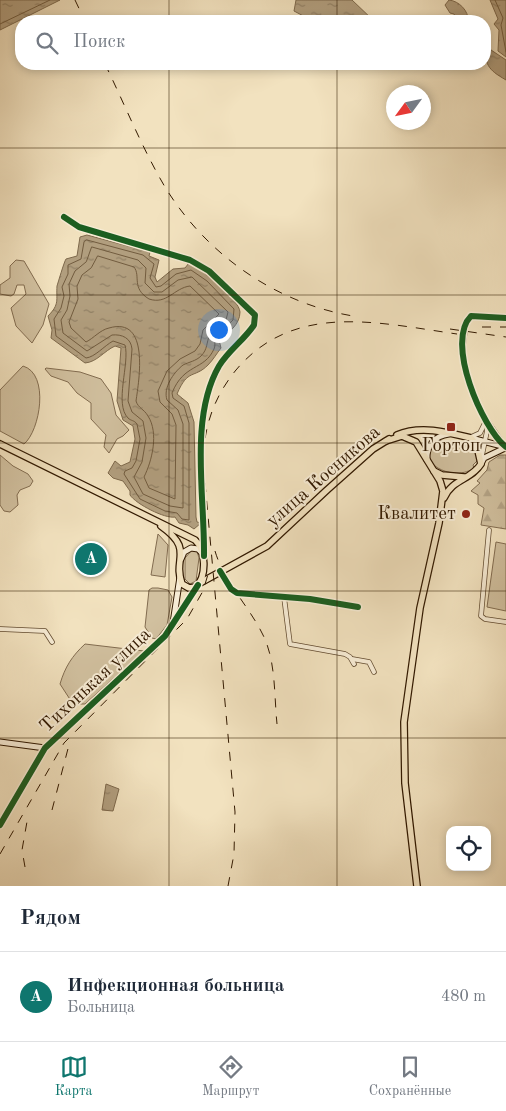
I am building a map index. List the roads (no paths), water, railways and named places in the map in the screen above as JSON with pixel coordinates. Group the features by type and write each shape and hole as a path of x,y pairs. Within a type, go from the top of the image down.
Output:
{"main road":[{"name":"улица Косникова","path":"199,584 267,546 327,490 386,441 414,430 471,438"},
{"path":"386,441 397,437 409,438 419,446 442,484 443,502"},
{"path":"416,886 405,783 404,722 420,608 443,502 450,487 474,473 481,464 477,446 471,438"},
{"path":"0,444 161,526 195,540 204,556 199,584 187,588 182,584 180,576 181,559 177,540 161,526"},
{"path":"433,470 442,475 466,476"}],"street":[{"path":"64,218 78,227 190,260 208,271 254,315 254,326 230,351 219,367 204,404 202,446 205,517 204,556"},
{"path":"481,464 484,458 506,447 497,439 485,419 475,399 465,370 462,351 466,324 469,317 473,315 506,318"},
{"path":"471,438 482,430 485,419"},
{"path":"481,464 487,431 485,419"},
{"path":"428,462 427,452 432,442 440,436 449,434"},
{"name":"улица Косникова","path":"471,438 506,447"},
{"path":"489,530 481,607 482,617 506,622"},
{"path":"181,559 184,552 191,548 198,549 204,556"},
{"path":"220,571 231,589 237,593 358,607"},
{"path":"173,626 180,576"},
{"name":"Тихонькая улица","path":"0,825 45,748 151,650 173,626 199,584"},
{"path":"284,597 290,644 344,654 352,659 369,662 374,672"},
{"path":"0,629 45,631 52,642"},
{"path":"352,659 354,664"},
{"path":"0,742 45,748"}],"water":[{"path":"0,0 60,0 30,15 15,15 15,22 0,30"},
{"path":"296,0 352,0 368,15 302,15 294,11"},
{"path":"449,0 456,2 463,7 467,15 450,13 445,5"},
{"path":"490,0 506,0 506,57 498,51 499,30 494,24 498,19"},
{"path":"491,50 506,60 506,80 491,69"},
{"path":"87,235 150,252 149,256 159,260 155,277 157,282 173,269 185,268 189,263 202,271 227,292 238,306 240,312 238,321 219,340 221,348 208,365 185,380 177,394 188,403 194,422 196,517 197,522 201,523 194,529 179,523 175,517 165,516 138,503 130,495 130,491 123,481 113,478 108,473 115,461 121,466 130,462 135,439 133,426 123,420 117,401 121,348 115,346 93,361 85,363 51,338 52,330 48,316 56,305 57,286 64,264 66,259 77,256 80,237"},
{"path":"106,784 119,789 113,811 102,810"}],"railway":[{"path":"75,0 82,15"},
{"path":"108,70 141,142 165,187 201,234 245,272 270,287 296,300 353,316"},
{"path":"228,886 234,854 235,812 203,461 205,436 216,401 236,370 259,348 284,334 311,325 339,322 368,322 457,334"},
{"path":"482,327 506,327"},
{"path":"450,329 506,337"},
{"path":"215,551 230,584 257,624 267,645 274,678 277,724"},
{"path":"0,854 64,743 187,619 203,591 209,571"},
{"path":"52,810 70,741"},
{"path":"25,867 22,850 28,816"}],"place":[{"name":"Гортоп","path":"451,427"},
{"name":"Квалитет","path":"466,514"},
{"name":"Инфекционная больница","path":"91,559"}]}
